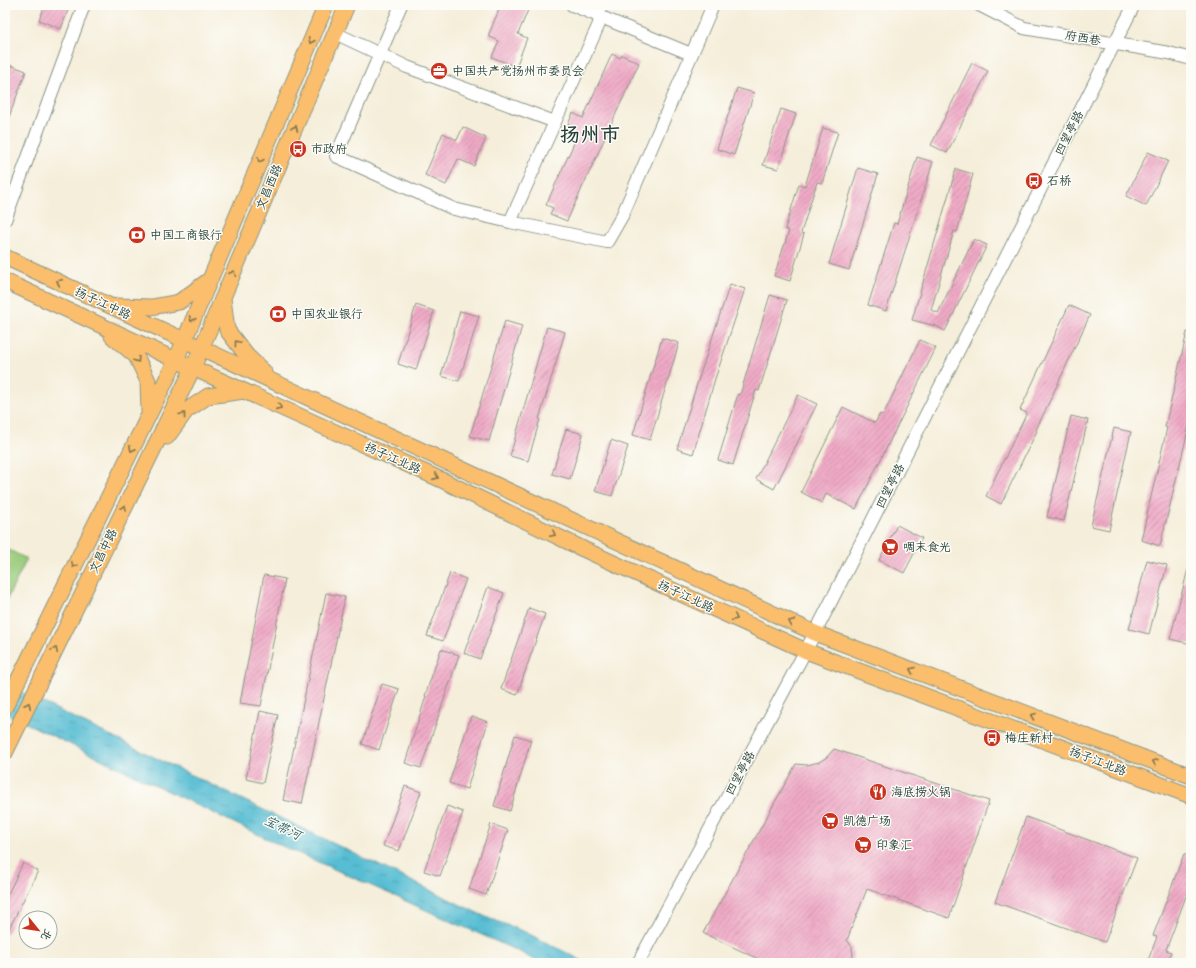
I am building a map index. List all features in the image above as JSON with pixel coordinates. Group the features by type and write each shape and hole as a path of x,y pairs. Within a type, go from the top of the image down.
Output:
{"main road":[{"name":"文昌西路","path":"176,360 326,5"},
{"name":"文昌西路","path":"201,348 347,5"},
{"name":"扬子江中路","path":"5,257 201,348"},
{"name":"扬子江中路","path":"5,281 193,368"},
{"path":"111,306 152,307 178,302 209,281"},
{"path":"223,297 227,330 246,356 273,381"},
{"path":"98,324 136,356 148,381 149,414"},
{"name":"扬子江北路","path":"201,348 815,633 1191,776"},
{"name":"文昌中路","path":"5,754 193,368 201,348"},
{"name":"文昌中路","path":"5,707 176,360"},
{"name":"扬子江北路","path":"193,368 444,481 583,549 806,651 1191,796"},
{"path":"143,469 186,411 208,396 244,391"}],"street":[{"path":"5,220 84,5"},
{"path":"400,5 336,156 454,209 607,242 622,216 712,5"},
{"path":"572,5 600,10 691,54"},
{"name":"府西巷","path":"979,5 1024,28 1191,58"},
{"name":"四望亭路","path":"638,963 806,651 1134,5"},
{"path":"510,222 599,24 600,10"},
{"path":"335,33 407,66 555,122"}],"green space":[{"path":"5,548 27,559 5,603"}],"water":[{"name":"宝带河","path":"5,684 486,917 525,932 587,963 539,963 520,952 280,845 5,713"}],"building":[{"path":"45,5 70,5 61,29 39,20"},
{"path":"501,5 516,5 528,10 518,34 527,38 516,67 492,57 499,41 488,36"},
{"path":"612,54 620,58 622,55 639,63 567,221 550,214 553,208 546,205 575,141 563,136 573,113 583,118"},
{"path":"5,63 26,71 6,125 5,125"},
{"path":"972,63 988,71 947,153 931,145"},
{"path":"737,88 754,93 734,155 717,149"},
{"path":"781,109 796,114 778,169 763,165"},
{"path":"463,127 486,138 474,166 458,159 446,185 425,175 443,133 457,140"},
{"path":"823,128 838,132 822,183 817,182 801,233 804,234 790,281 774,276 789,231 785,229 799,184 805,186"},
{"path":"1148,152 1168,161 1146,206 1126,196"},
{"path":"917,157 933,162 886,311 868,305 894,223 897,224"},
{"path":"858,168 878,174 849,270 829,264"},
{"path":"956,169 973,174 957,232 954,231 931,310 938,313 974,239 987,245 945,331 936,326 912,320"},
{"path":"730,284 745,289 715,379 693,454 677,449"},
{"path":"770,295 787,300 759,391 756,390 733,465 718,460 738,394 740,395"},
{"path":"416,305 434,311 416,370 398,364"},
{"path":"1069,305 1090,315 1036,430 1037,431 1001,504 986,496 1027,413 1020,410"},
{"path":"460,311 479,316 459,381 441,376"},
{"path":"505,321 522,326 489,441 470,436"},
{"path":"547,327 565,332 528,461 510,456"},
{"path":"1187,332 1191,333 1191,418 1160,546 1141,540 1167,428 1165,427"},
{"path":"662,338 679,343 650,440 633,435"},
{"path":"920,340 936,348 856,509 826,494 822,503 801,492 843,407 875,423 880,414 883,415"},
{"path":"798,395 817,404 774,489 756,479"},
{"path":"1071,416 1088,420 1064,521 1047,517"},
{"path":"1114,428 1131,432 1109,530 1091,526"},
{"path":"566,429 583,434 570,479 552,474"},
{"path":"611,440 628,446 612,496 595,491"},
{"path":"897,525 922,538 904,573 879,560"},
{"path":"1147,560 1167,565 1149,634 1129,629"},
{"path":"1188,569 1191,570 1191,644 1170,639"},
{"path":"450,573 466,579 443,641 427,636"},
{"path":"264,575 285,579 261,706 240,703"},
{"path":"488,587 504,593 480,659 464,653"},
{"path":"326,593 345,597 302,804 283,800"},
{"path":"529,608 545,614 517,695 501,689"},
{"path":"441,649 459,655 421,768 405,763"},
{"path":"382,684 399,689 379,750 362,744"},
{"path":"260,711 278,715 263,783 246,779"},
{"path":"471,716 488,722 467,789 449,783"},
{"path":"515,735 531,740 510,811 494,806"},
{"name":"印象汇","path":"834,749 989,801 949,918 867,889 847,940 852,947 853,957 851,963 767,963 703,933 796,764 807,765 819,762 827,757"},
{"path":"405,786 421,792 399,851 383,846"},
{"path":"447,806 463,812 440,876 424,871"},
{"path":"1026,817 1137,858 1105,942 995,902"},
{"path":"491,824 508,830 486,895 469,889"},
{"path":"1184,854 1191,857 1191,883 1166,950 1171,952 1167,963 1147,963 1157,937 1153,936"},
{"path":"23,863 38,871 5,937 5,900"}],"place":[{"name":"中国共产党扬州市委员会","path":"439,71"},
{"name":"市政府","path":"298,149"},
{"name":"石桥","path":"1034,181"},
{"name":"中国工商银行","path":"137,235"},
{"name":"中国农业银行","path":"278,314"},
{"name":"啁末食光","path":"890,547"},
{"name":"梅庄新村","path":"992,738"},
{"name":"海底捞火锅","path":"878,792"},
{"name":"凯德广场","path":"830,821"},
{"name":"印象汇","path":"863,845"}],"district":[{"name":"扬州市","path":"590,134"}]}
